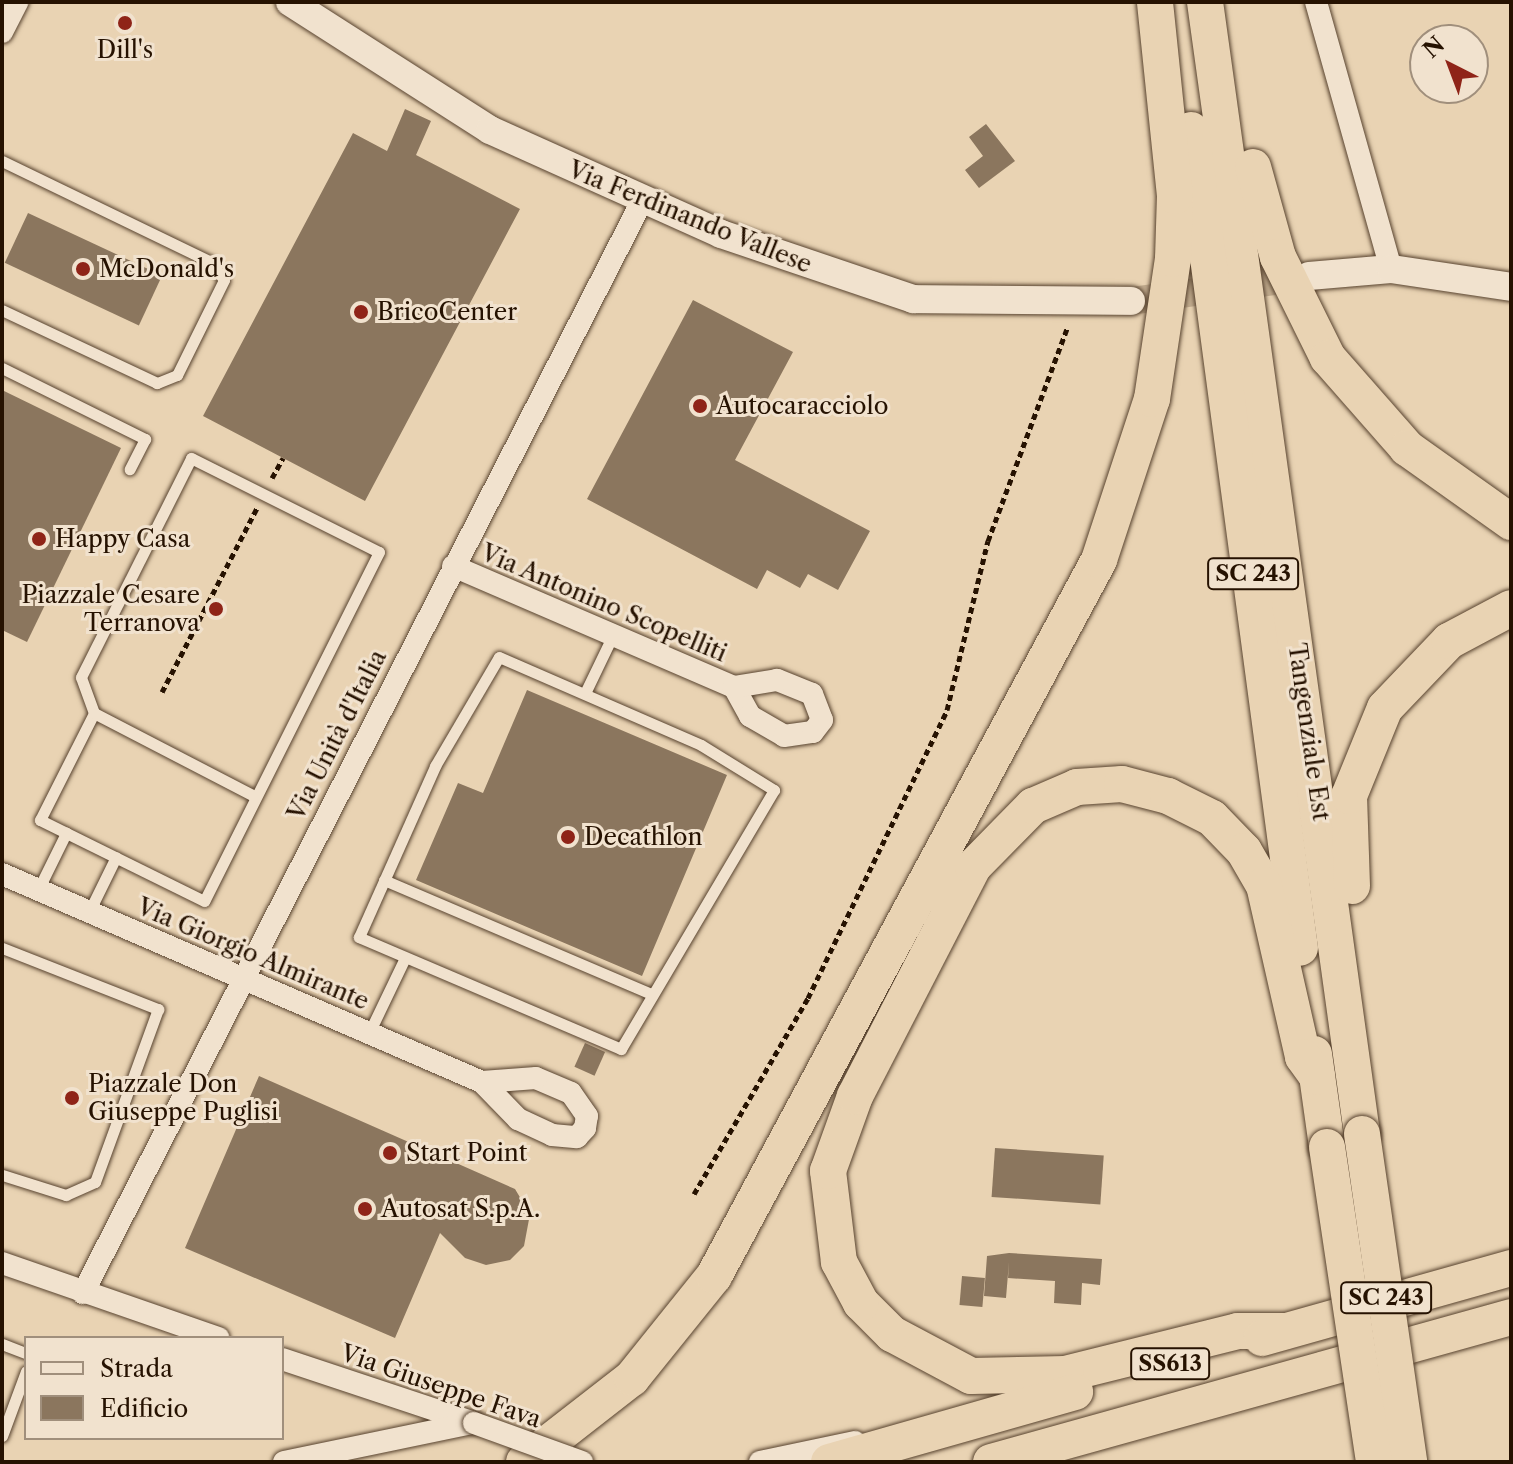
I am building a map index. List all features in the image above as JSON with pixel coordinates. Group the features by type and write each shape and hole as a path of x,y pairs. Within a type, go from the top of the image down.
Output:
{"highway":[{"path":"524,1462 632,1378 714,1276 1099,560 1152,399 1173,259 1175,196 1155,2"},
{"name":"Tangenziale Est","path":"1171,2 1227,367 1317,1076 1374,1462"},
{"name":"Tangenziale Est","path":"1205,2 1409,1462"},
{"path":"1222,2 1261,208 1328,358 1407,448 1511,522"},
{"path":"1355,1074 1365,1029 1349,796 1363,748 1415,671 1449,641 1511,608"},
{"path":"1285,1331 1238,1331 1066,1374 971,1376 892,1334 861,1303 839,1262 828,1171 855,1096 973,867 1033,806 1077,787 1122,784 1168,796 1212,818 1244,851 1264,885 1303,1057 1317,1076"},
{"name":"SS613","path":"829,1462 1506,1269"},
{"name":"SS613","path":"991,1462 1511,1317"},
{"path":"1059,1462 1171,1427 1216,1398"}],"street":[{"path":"2,32 17,2"},
{"name":"Via Ferdinando Vallese","path":"290,2 490,130 641,203 913,299 1131,301"},
{"path":"1316,2 1391,269"},
{"name":"Via Unità d'Italia","path":"83,1293 641,203"},
{"path":"1309,276 1391,269 1511,287"},
{"name":"Via Antonino Scopelliti","path":"453,566 734,687"},
{"name":"Via Giorgio Almirante","path":"2,874 482,1082"},
{"path":"2,1263 212,1336"},
{"name":"Via Giuseppe Fava","path":"284,1360 582,1462"},
{"path":"284,1462 474,1423"},
{"path":"760,1462 822,1444 912,1438"}],"lane":[{"path":"2,161 211,262 224,280 177,375 157,383 2,310"},
{"path":"2,368 145,439 130,469"},
{"path":"94,713 40,820 204,901 379,552 191,458 81,677 94,713 256,797"},
{"path":"586,691 613,635"},
{"path":"499,657 586,691 701,745 774,790 621,1049 359,937 435,766 499,657"},
{"path":"38,890 66,833"},
{"path":"89,912 116,857"},
{"path":"384,880 651,994"},
{"path":"2,948 158,1009 95,1182 66,1195 2,1175"},
{"path":"369,1033 405,958"},
{"path":"2,1344 24,1352"},
{"path":"2,1436 24,1376"}],"path":[{"path":"694,1194 808,998 947,710 988,541 1077,302"},
{"path":"162,692 283,458"}],"building":[{"name":"BricoCenter","path":"405,109 431,121 416,155 520,209 365,501 203,416 353,133 387,151"},
{"path":"986,124 1015,161 979,188 965,170 983,156 969,137"},
{"name":"McDonald's","path":"28,213 162,276 139,325 5,263"},
{"name":"Autocaracciolo","path":"693,300 793,352 735,460 870,531 838,590 808,574 800,588 767,570 757,589 587,499"},
{"name":"Happy Casa","path":"2,390 121,448 27,642 2,630"},
{"name":"Decathlon","path":"527,690 727,775 642,976 416,880 458,783 483,793"},
{"path":"585,1043 605,1052 595,1076 574,1067"},
{"name":"Autosat S.p.A.","path":"259,1076 515,1189 530,1214 524,1246 510,1260 486,1265 465,1258 440,1233 395,1338 185,1248"},
{"path":"995,1148 1104,1156 1100,1204 992,1197"},
{"path":"1009,1253 1102,1259 1100,1285 1082,1283 1081,1305 1054,1303 1055,1281 1008,1278 1009,1262 1006,1298 984,1296 987,1256"},
{"path":"962,1276 985,1278 982,1307 959,1305"}],"tunnel":[{"path":"1131,301 1305,277"}],"place":[{"name":"Dill's","path":"125,23"},
{"name":"McDonald's","path":"83,269"},
{"name":"BricoCenter","path":"361,312"},
{"name":"Autocaracciolo","path":"700,406"},
{"name":"Happy Casa","path":"39,539"},
{"name":"Piazzale Cesare Terranova","path":"216,609"},
{"name":"Decathlon","path":"568,837"},
{"name":"Piazzale Don Giuseppe Puglisi","path":"72,1098"},
{"name":"Start Point","path":"390,1153"},
{"name":"Autosat S.p.A.","path":"365,1209"}]}
